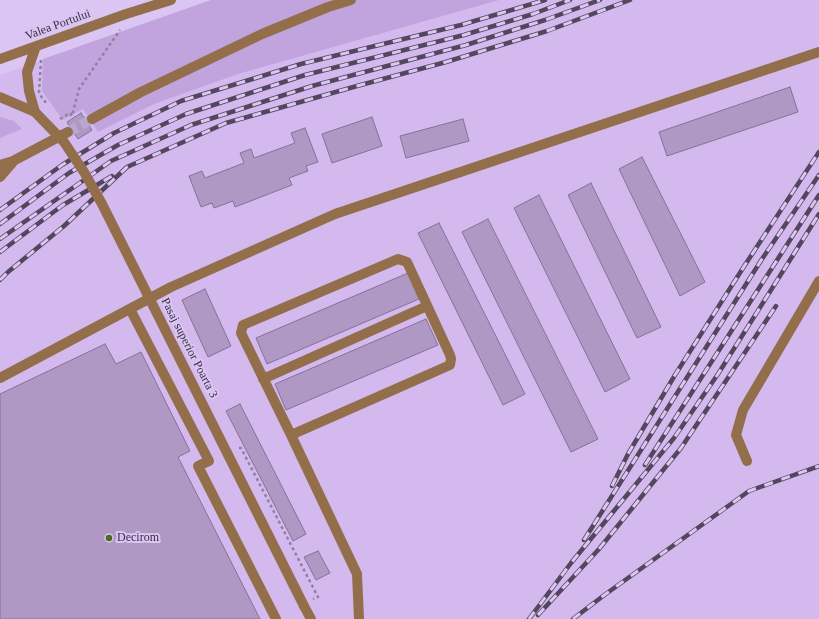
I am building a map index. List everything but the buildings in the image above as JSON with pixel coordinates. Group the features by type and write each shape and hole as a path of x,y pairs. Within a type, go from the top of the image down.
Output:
{"street":[{"name":"Valea Portului","path":"0,59 126,14 171,0"},
{"path":"92,119 141,92 262,34 328,7 351,0"},
{"name":"Pasaj superior Poarta 3","path":"35,112 28,91 27,72 36,46"},
{"path":"0,378 171,287 335,214 819,52"},
{"name":"Pasaj superior Poarta 3","path":"0,97 35,112 64,142 102,204 306,604 311,619"},
{"path":"0,165 13,161 68,132"},
{"path":"0,177 13,161"},
{"path":"291,435 450,365 450,355 407,262 398,259 243,326 241,333 357,574 359,619"},
{"path":"747,461 736,435 743,410 819,281"},
{"path":"263,379 427,306"},
{"path":"130,308 209,461 198,466 276,619"}],"path":[{"path":"55,114 60,119 70,113 72,116 79,89 120,30"},
{"path":"41,60 39,92 51,109"},
{"path":"305,572 318,597 306,604"}],"shaded area":[{"path":"211,0 819,0 819,619 0,619 0,75"},
{"path":"211,0 499,0 238,74 154,104 98,132 83,109 63,120 42,91 43,59"},
{"path":"0,117 14,121 22,129 0,138"}],"tunnel":[{"path":"68,132 92,119"}],"railway":[{"path":"0,210 62,165 114,133 181,101 301,64 461,25 545,0"},
{"path":"0,224 69,173 118,145 186,114 305,75 464,35 533,14 570,0"},
{"path":"0,239 111,161 191,125 312,86 466,45 545,20 600,0"},
{"path":"0,280 64,226 127,167 226,123 446,62 547,31 630,0"},
{"path":"612,486 628,454 675,375 819,152"},
{"path":"584,540 762,259 819,175"},
{"path":"0,252 63,205 112,176"},
{"path":"645,465 819,195"},
{"path":"529,619 571,563 674,438 718,374 819,214"},
{"path":"538,615 599,549 681,448 776,306"},
{"path":"573,619 749,491 819,466"}],"place":[{"name":"Decirom","path":"109,538"}]}
